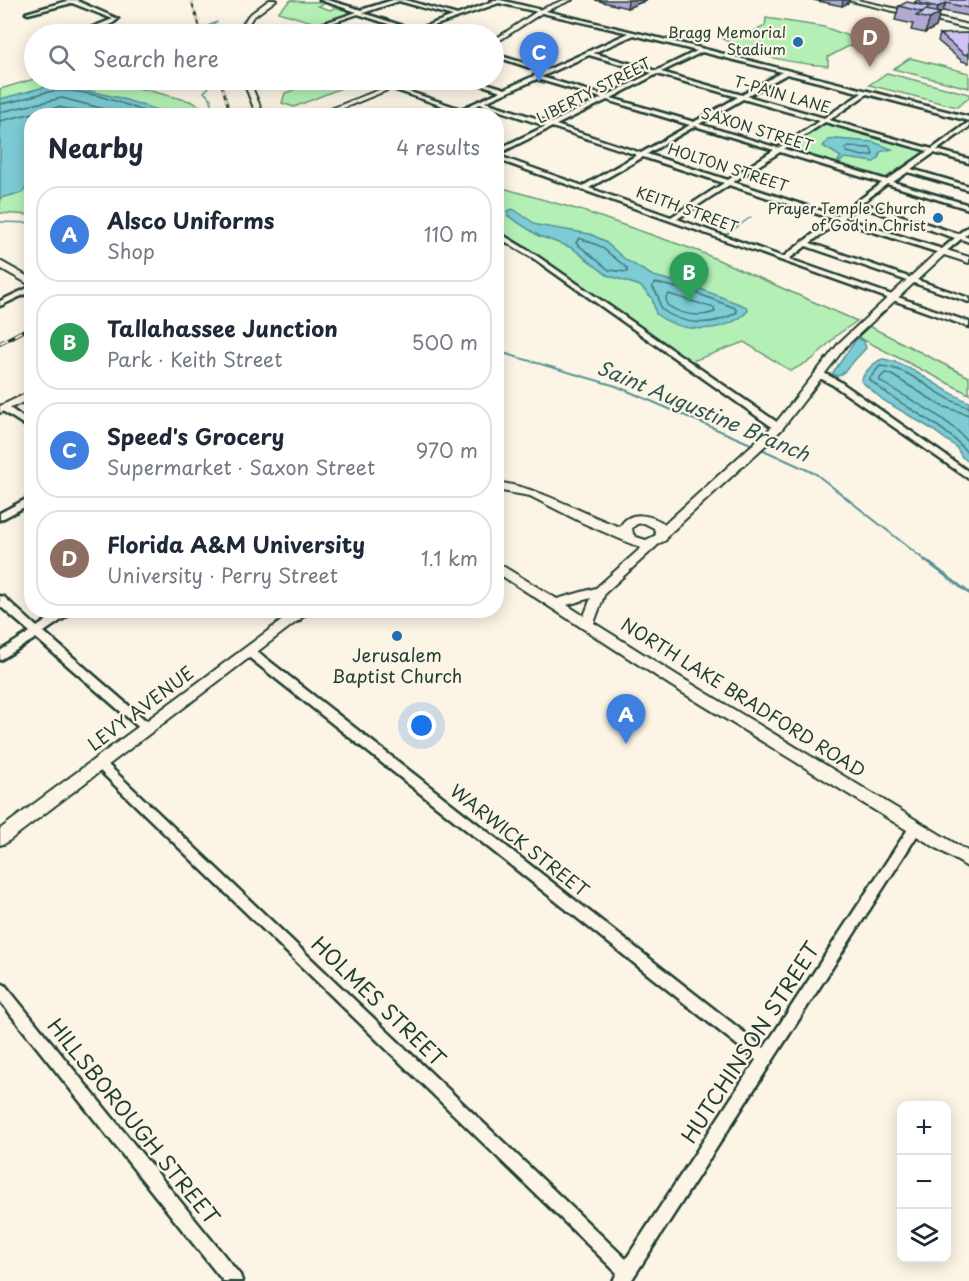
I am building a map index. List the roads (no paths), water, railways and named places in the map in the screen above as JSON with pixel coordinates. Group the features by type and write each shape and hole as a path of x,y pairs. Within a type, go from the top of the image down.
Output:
{"street":[{"path":"239,24 245,15 266,0"},
{"path":"246,24 250,17 273,0"},
{"path":"322,0 395,24"},
{"path":"325,24 398,0 457,16"},
{"path":"504,35 541,10 569,0"},
{"path":"850,0 969,27"},
{"path":"28,13 74,1 116,19 110,24"},
{"path":"435,24 496,1 702,50 969,122"},
{"path":"467,108 634,33"},
{"name":"LIBERTY STREET","path":"504,151 702,50"},
{"name":"T-PAIN LANE","path":"588,53 969,161"},
{"path":"504,58 548,72"},
{"path":"584,188 786,72"},
{"name":"SAXON STREET","path":"537,77 969,207"},
{"path":"250,90 258,108"},
{"path":"259,90 266,108"},
{"path":"337,108 383,90"},
{"path":"400,90 451,108"},
{"path":"673,219 866,93"},
{"name":"HOLTON STREET","path":"480,102 499,108"},
{"name":"HOLTON STREET","path":"504,110 969,260"},
{"path":"784,259 969,122"},
{"name":"KEITH STREET","path":"504,158 969,325"},
{"path":"907,170 969,188"},
{"path":"858,204 969,240"},
{"path":"663,532 764,441 778,427 850,337 969,228"},
{"path":"504,238 535,257 778,427"},
{"path":"805,243 969,300"},
{"path":"0,264 24,278"},
{"path":"0,304 24,292"},
{"path":"819,374 836,383 969,476"},
{"path":"2,409 24,398"},
{"path":"2,409 24,423"},
{"path":"504,487 535,492 588,520 628,532 641,544 654,543"},
{"path":"0,517 24,504"},
{"path":"628,532 640,519 678,519"},
{"path":"587,624 600,591 633,560 663,537 660,525 652,520"},
{"path":"628,532 633,549 633,560"},
{"name":"NORTH LAKE BRADFORD ROAD","path":"504,571 681,685 969,861"},
{"path":"555,604 600,591"},
{"path":"0,600 147,728"},
{"path":"0,656 59,618"},
{"name":"LEVY AVENUE","path":"0,838 250,652 289,618"},
{"name":"WARWICK STREET","path":"250,652 766,1058"},
{"name":"HOLMES STREET","path":"100,764 624,1276"},
{"name":"HUTCHINSON STREET","path":"624,1276 916,827"},
{"name":"HILLSBOROUGH STREET","path":"0,990 234,1281"}],"water":[{"path":"33,90 85,90 151,108 24,108 24,190 21,193 0,198 0,99"},
{"path":"828,140 873,142 892,149 880,152 879,158 874,162 845,158 840,162 838,161 841,157 823,146"},
{"path":"513,209 537,225 590,234 603,240 626,260 653,276 693,286 747,307 748,311 739,319 728,324 703,329 666,321 656,314 652,298 640,286 607,275 572,248 539,236 508,216 507,211"},
{"path":"857,338 864,341 866,348 842,374 838,376 832,374"},
{"path":"883,359 903,365 969,402 969,462 962,457 956,447 930,428 883,400 861,381 870,367"}],"waterway":[{"name":"Saint Augustine Branch","path":"213,24 217,22"},
{"name":"Saint Augustine Branch","path":"206,90 204,92 211,99 211,108"},
{"path":"727,234 751,217"},
{"path":"0,222 24,223"},
{"name":"Saint Augustine Branch","path":"504,353 616,386 753,445"},
{"name":"Saint Augustine Branch","path":"759,448 816,474 927,562"},
{"name":"Saint Augustine Branch","path":"925,560 969,593"}],"railway":[{"path":"191,0 199,24"},
{"path":"223,90 229,108"},
{"path":"0,343 24,330"}],"place":[{"name":"Bragg Memorial Stadium","path":"798,42"},
{"name":"Florida A&M University","path":"870,67"},
{"name":"Speed's Grocery","path":"539,82"},
{"name":"Prayer Temple Church of God in Christ","path":"938,218"},
{"name":"Tallahassee Junction","path":"689,302"},
{"name":"Jerusalem Baptist Church","path":"397,636"},
{"name":"Alsco Uniforms","path":"626,744"}]}
